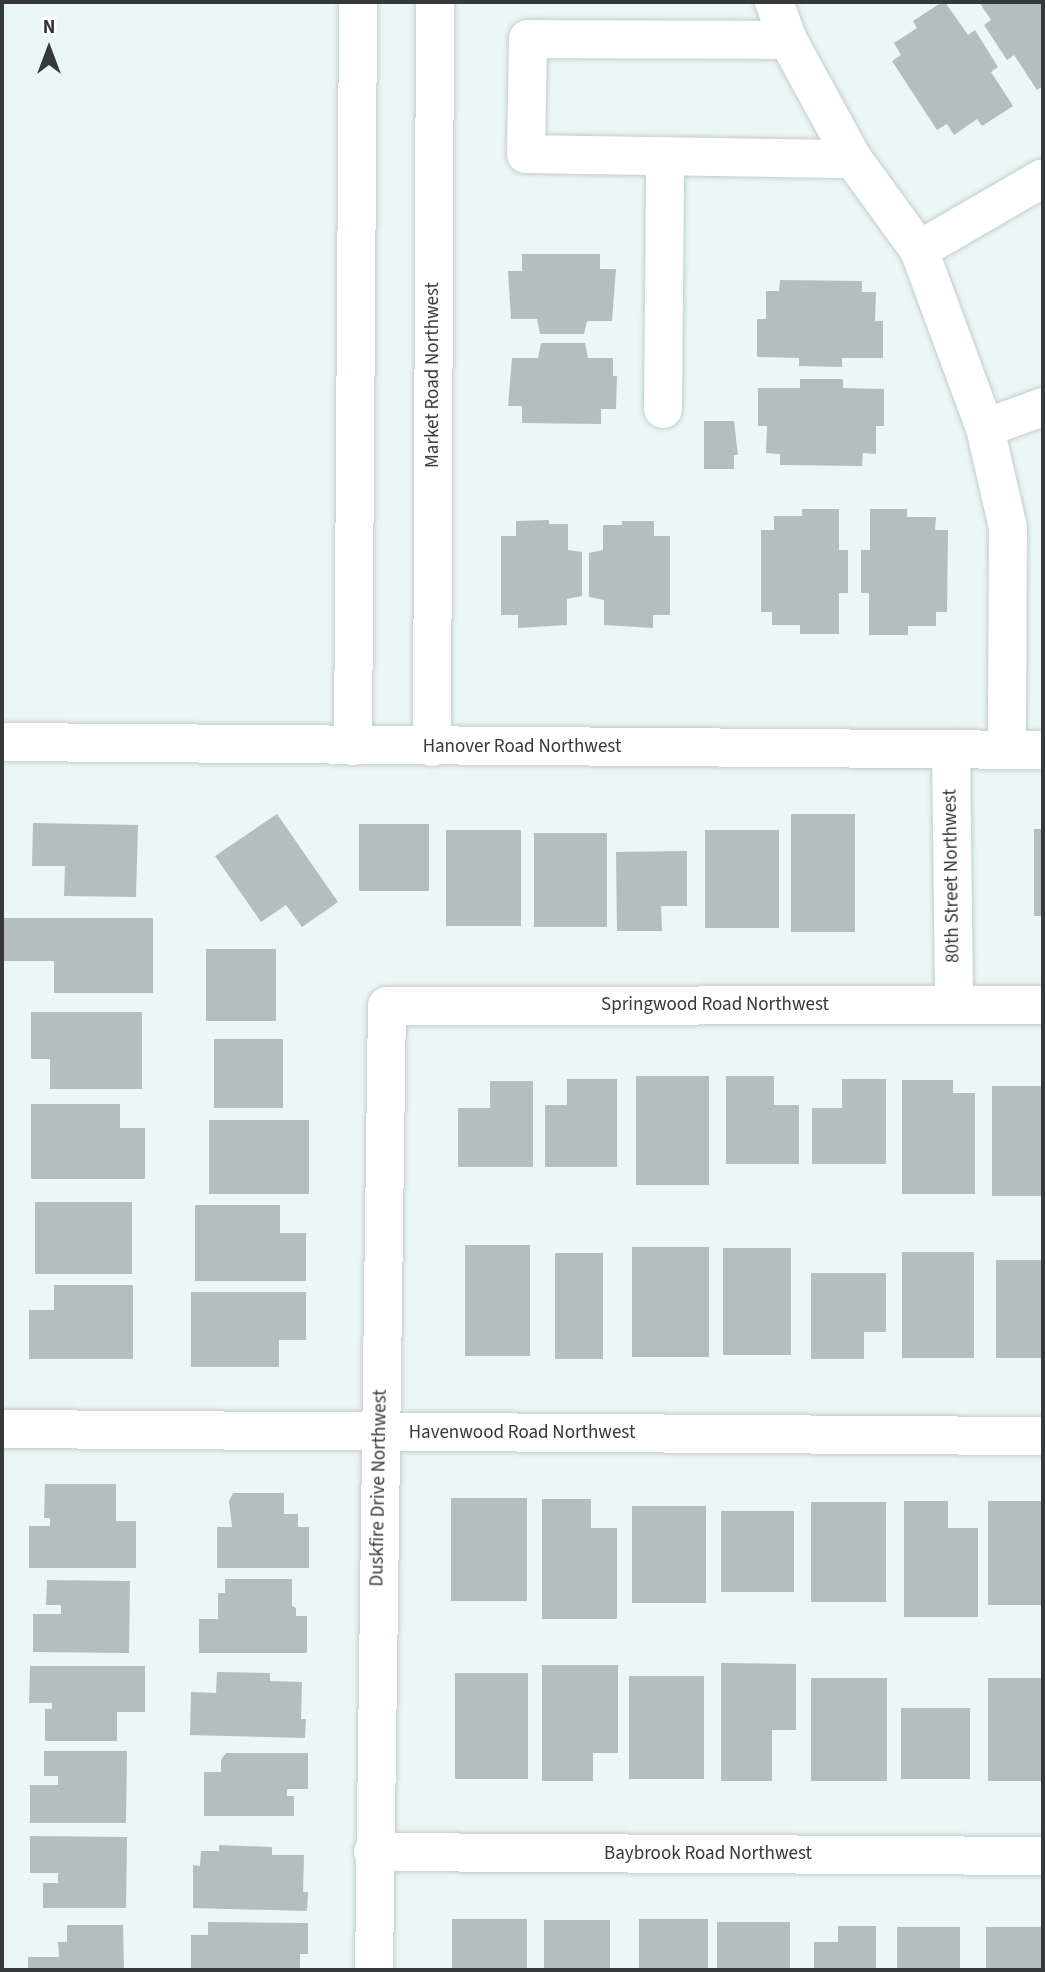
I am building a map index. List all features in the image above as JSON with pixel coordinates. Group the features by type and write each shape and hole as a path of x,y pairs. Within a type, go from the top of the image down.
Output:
{"street":[{"path":"353,746 358,2"},
{"name":"Market Road Northwest","path":"432,747 435,2"},
{"path":"774,2 788,40 853,159 919,250 985,428 1008,528 1025,750"},
{"path":"788,40 528,39 526,154 853,159"},
{"path":"663,410 665,156"},
{"path":"919,250 1043,177"},
{"path":"985,428 1043,407"},
{"name":"Hanover Road Northwest","path":"2,742 1025,750"},
{"name":"80th Street Northwest","path":"951,748 954,1004"},
{"name":"Springwood Road Northwest","path":"387,1006 1043,1005"},
{"name":"Duskfire Drive Northwest","path":"374,1970 373,1852 387,1006"},
{"name":"Havenwood Road Northwest","path":"2,1429 1043,1436"},
{"name":"Baybrook Road Northwest","path":"373,1852 1043,1856"}],"building":[{"path":"945,2 968,35 975,30 998,67 991,72 1013,106 982,126 977,119 954,135 947,124 937,130 892,61 901,55 894,43 917,28 913,21"},
{"path":"979,2 1043,2 1043,86 1037,90 1014,55 1007,60 984,25 991,20"},
{"path":"522,254 600,254 600,269 616,269 612,321 587,321 584,334 540,334 537,319 511,319 508,271 522,271"},
{"path":"780,280 862,281 862,292 876,292 875,321 883,321 883,358 842,358 842,367 799,366 799,358 757,357 757,319 766,319 766,291 779,291"},
{"path":"541,343 585,343 588,358 613,358 613,376 617,376 616,409 601,409 601,424 522,423 522,406 508,406 512,358 538,358"},
{"path":"800,379 843,379 843,388 884,389 884,426 876,426 876,454 863,453 862,466 780,465 780,454 766,453 767,426 758,426 758,388 800,388"},
{"path":"704,421 734,421 738,455 734,455 734,469 704,469"},
{"path":"802,509 839,509 839,550 848,550 848,593 839,593 839,634 800,634 800,625 772,625 772,612 761,612 761,530 774,530 774,516 802,516"},
{"path":"870,509 907,509 907,517 936,517 935,530 948,530 947,612 936,612 936,626 908,626 908,635 869,635 869,593 861,593 861,550 870,550"},
{"path":"549,520 549,524 568,524 568,550 582,552 582,596 567,599 567,625 518,628 518,615 501,615 501,536 516,536 516,521"},
{"path":"622,521 654,521 654,536 670,536 670,615 653,615 653,628 604,625 604,600 589,597 589,553 603,550 603,525 622,525"},
{"path":"277,814 338,902 302,927 286,905 261,922 215,856"},
{"path":"791,814 855,814 855,932 791,932"},
{"path":"33,823 138,825 136,897 64,896 65,866 32,866"},
{"path":"359,824 429,824 429,891 359,891"},
{"path":"1034,829 1043,829 1043,916 1034,916"},
{"path":"446,830 521,830 521,926 446,926"},
{"path":"705,830 779,830 779,928 705,928"},
{"path":"534,833 607,833 607,927 534,927"},
{"path":"687,851 687,906 661,906 662,931 617,931 616,852"},
{"path":"2,918 153,918 153,993 54,993 54,961 2,961"},
{"path":"206,949 276,949 276,1021 206,1021"},
{"path":"31,1012 142,1012 142,1089 50,1089 50,1059 31,1059"},
{"path":"214,1039 283,1039 283,1108 214,1108"},
{"path":"636,1076 709,1076 709,1185 636,1185"},
{"path":"726,1076 774,1076 774,1105 799,1105 799,1164 726,1164"},
{"path":"567,1079 617,1079 617,1167 545,1167 545,1105 567,1105"},
{"path":"842,1079 886,1079 886,1164 812,1164 812,1108 842,1108"},
{"path":"902,1080 953,1080 953,1093 975,1093 975,1194 902,1194"},
{"path":"490,1081 533,1081 533,1167 458,1167 458,1108 490,1108"},
{"path":"992,1086 1043,1086 1043,1196 992,1196"},
{"path":"31,1104 120,1104 120,1128 145,1128 145,1179 31,1179"},
{"path":"209,1120 309,1120 309,1194 209,1194"},
{"path":"35,1202 132,1202 132,1274 35,1274"},
{"path":"195,1205 280,1205 280,1233 306,1233 306,1281 195,1281"},
{"path":"465,1245 530,1245 530,1356 465,1356"},
{"path":"632,1247 709,1247 709,1357 632,1357"},
{"path":"723,1248 791,1248 791,1355 723,1355"},
{"path":"902,1252 974,1252 974,1358 902,1358"},
{"path":"555,1253 603,1253 603,1359 555,1359"},
{"path":"996,1260 1043,1260 1043,1358 996,1358"},
{"path":"811,1273 886,1273 886,1332 864,1332 864,1359 811,1359"},
{"path":"54,1285 133,1285 133,1359 29,1359 29,1310 54,1310"},
{"path":"191,1292 306,1292 306,1340 279,1340 279,1367 191,1367"},
{"path":"45,1484 116,1484 116,1521 136,1521 136,1568 29,1568 29,1526 50,1526 50,1518 44,1518"},
{"path":"233,1493 284,1493 284,1514 298,1514 298,1527 309,1527 309,1568 217,1568 217,1527 232,1527 229,1501"},
{"path":"451,1498 527,1498 527,1601 451,1601"},
{"path":"542,1499 591,1499 591,1528 617,1528 617,1619 542,1619"},
{"path":"904,1501 948,1501 948,1528 978,1528 978,1617 904,1617"},
{"path":"988,1501 1043,1501 1043,1605 988,1605"},
{"path":"811,1502 886,1502 886,1602 811,1602"},
{"path":"632,1506 706,1506 706,1603 632,1603"},
{"path":"721,1511 794,1511 794,1592 721,1592"},
{"path":"225,1579 292,1579 292,1606 296,1608 296,1616 307,1616 307,1653 199,1653 199,1619 218,1619 218,1593 225,1593"},
{"path":"47,1580 130,1581 129,1653 33,1652 33,1614 61,1614 61,1605 46,1605"},
{"path":"721,1663 796,1664 796,1730 772,1730 772,1781 721,1781"},
{"path":"542,1665 618,1665 618,1753 593,1753 593,1781 542,1781"},
{"path":"30,1666 145,1666 145,1712 117,1712 117,1741 45,1741 45,1709 52,1709 52,1703 29,1703"},
{"path":"217,1672 270,1673 270,1681 302,1682 301,1719 306,1719 305,1738 190,1735 191,1692 216,1693"},
{"path":"455,1673 528,1673 528,1779 455,1779"},
{"path":"629,1676 704,1676 704,1779 629,1779"},
{"path":"811,1678 887,1678 887,1781 811,1781"},
{"path":"988,1678 1043,1678 1043,1781 988,1781"},
{"path":"901,1708 970,1708 970,1779 901,1779"},
{"path":"44,1751 127,1751 126,1823 30,1823 30,1785 58,1785 58,1776 44,1776"},
{"path":"226,1753 308,1753 308,1789 287,1789 287,1796 294,1796 294,1816 204,1816 204,1772 221,1772 221,1760"},
{"path":"30,1836 127,1837 126,1908 43,1908 43,1883 58,1883 58,1873 30,1873"},
{"path":"219,1845 272,1847 272,1855 304,1855 303,1892 308,1892 307,1911 193,1908 193,1865 200,1866 201,1851 219,1851"},
{"path":"452,1919 527,1919 527,1970 452,1970"},
{"path":"639,1919 708,1919 708,1970 639,1970"},
{"path":"544,1920 610,1920 610,1970 544,1970"},
{"path":"208,1922 308,1923 308,1954 300,1954 300,1970 191,1970 191,1935 208,1935"},
{"path":"717,1922 790,1922 790,1970 717,1970"},
{"path":"67,1925 123,1925 124,1970 28,1970 28,1957 59,1957 58,1942 67,1942"},
{"path":"838,1926 876,1926 876,1970 814,1970 814,1942 838,1942"},
{"path":"897,1927 960,1927 960,1970 897,1970"},
{"path":"986,1927 1043,1927 1043,1970 986,1970"}]}
